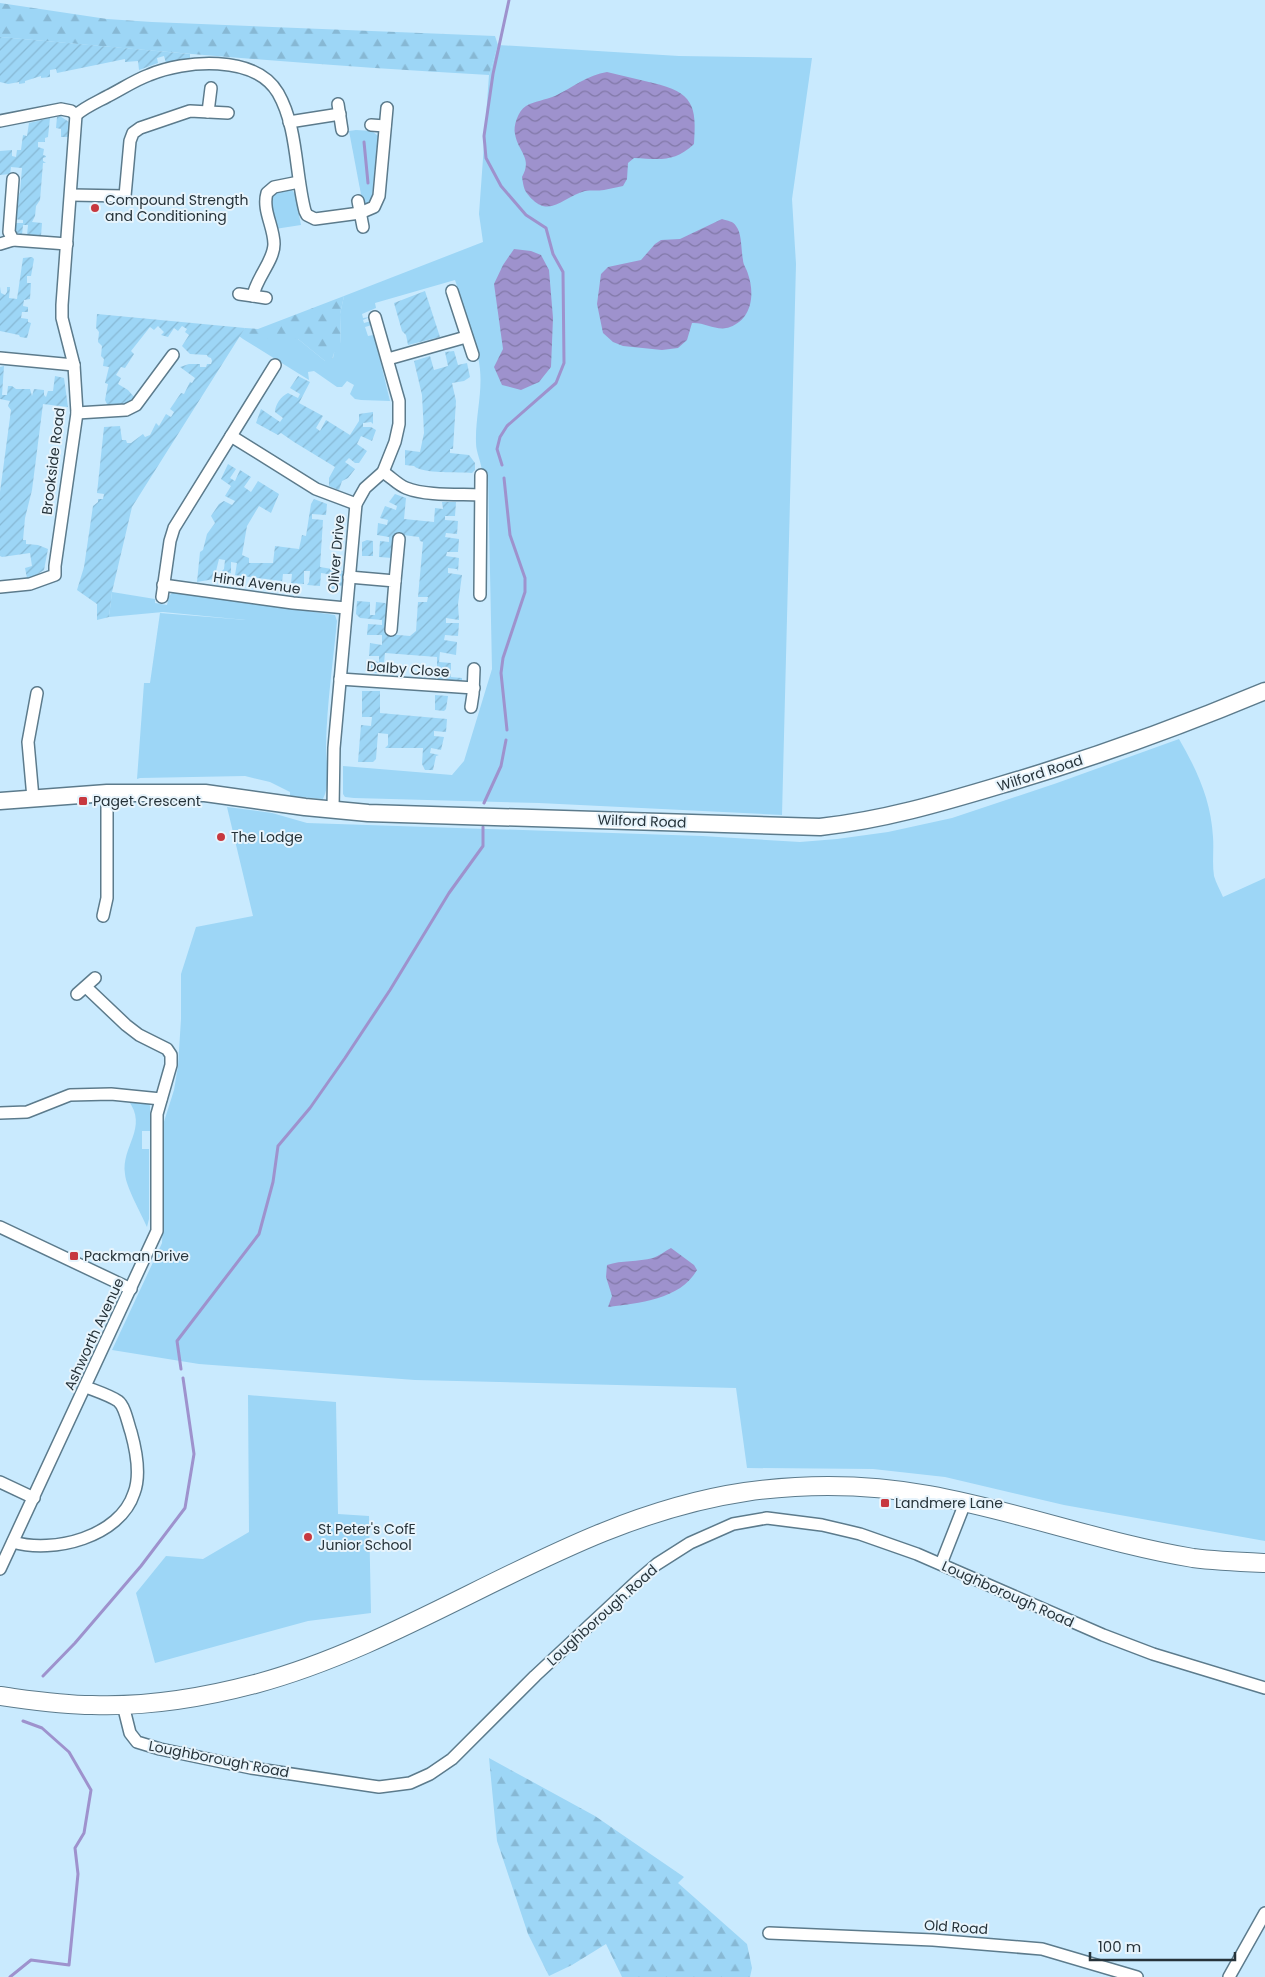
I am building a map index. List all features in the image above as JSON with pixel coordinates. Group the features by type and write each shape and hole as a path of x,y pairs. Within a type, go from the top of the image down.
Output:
{"main road":[{"name":"Wilford Road","path":"0,801 107,793 205,793 368,813 579,818 820,827 888,817 1053,770 1265,692"},
{"path":"0,1696 90,1705 124,1705 186,1699 256,1684 306,1668 405,1626 560,1550 620,1525 702,1500 780,1487 830,1485 896,1491 966,1503 1150,1550 1195,1558 1265,1563"}],"street":[{"path":"0,120 61,109 71,111 76,115 150,74 200,62 237,66 258,74 276,90 284,104 305,211 311,218 320,219 359,207 371,210 378,201 387,108"},
{"path":"208,112 211,88"},
{"path":"289,122 339,109 342,130"},
{"path":"71,194 125,196 130,141 133,133 148,124 182,113 228,113"},
{"name":"Brookside Road","path":"0,587 30,584 55,575 77,413 74,365 62,318 76,115"},
{"path":"371,125 385,126"},
{"path":"13,240 9,232 14,179"},
{"path":"253,296 256,284 274,247 266,205 267,193 274,187 299,182"},
{"path":"359,207 363,228"},
{"path":"0,244 13,240 67,244"},
{"path":"452,291 473,354"},
{"path":"239,294 266,298"},
{"name":"Oliver Drive","path":"333,810 334,748 356,504 365,488 384,472 395,442 399,424 399,401 375,317"},
{"path":"388,359 466,337"},
{"path":"77,413 126,410 136,405 173,355"},
{"path":"0,358 74,365"},
{"path":"162,597 170,541 174,528 275,365"},
{"path":"231,436 316,489 356,504"},
{"path":"384,472 403,487 416,491 480,495"},
{"path":"480,595 481,475"},
{"path":"391,630 399,539"},
{"path":"349,577 395,581"},
{"name":"Hind Avenue","path":"164,585 293,604 346,608"},
{"path":"470,707 474,688 474,669"},
{"name":"Dalby Close","path":"340,679 474,688"},
{"path":"33,798 28,742 38,693"},
{"path":"103,916 107,898 107,793"},
{"name":"Ashworth Avenue","path":"0,1569 157,1231 156,1128 161,1099 171,1065 171,1055 167,1049 139,1035 82,991 95,978"},
{"path":"0,1113 27,1112 74,1095 111,1094 161,1099"},
{"path":"1,1230 131,1290"},
{"path":"13,1542 26,1545 49,1546 88,1537 115,1520 132,1499 136,1483 136,1459 125,1414 117,1401 86,1387"},
{"path":"0,1482 34,1498"},
{"path":"941,1564 966,1503"},
{"name":"Loughborough Road","path":"124,1705 127,1726 137,1742 160,1749 251,1768 380,1787 399,1786 410,1783 430,1774 452,1759 535,1676 657,1564 690,1543 733,1524 767,1518 822,1525 860,1534 941,1564 1102,1635 1160,1656 1265,1688"},
{"path":"1229,1977 1265,1913"},
{"name":"Old Road","path":"769,1933 933,1940 1042,1949 1138,1977"}],"green space":[{"path":"0,3 107,19 152,22 495,36 498,45 489,75 183,53 0,37"},
{"path":"0,37 190,54 190,59 166,63 164,56 157,58 158,63 139,70 138,61 125,62 125,59 57,73 56,69 50,70 50,77 41,78 41,76 25,81 25,83 8,84 0,82"},
{"path":"498,45 679,56 812,58 792,199 796,264 782,815 539,803 354,798 345,797 343,794 343,766 452,775 464,761 492,669 488,474 482,473 476,443 480,390 478,357 480,356 455,280 375,303 376,308 362,314 363,318 370,317 363,320 364,323 371,321 372,325 365,327 368,336 373,335 375,339 390,401 355,399 350,394 354,385 347,381 342,387 337,387 314,371 308,372 309,380 243,339 298,339 325,361 333,358 341,342 340,314 344,296 483,242 479,214 489,75"},
{"path":"60,116 69,122 70,137 61,137 61,129 56,128 57,117"},
{"path":"50,118 48,137 45,138 45,142 38,142 38,147 44,149 43,155 46,157 43,158 43,161 46,163 43,163 40,200 36,206 32,222 42,223 41,236 27,235 28,225 23,225 22,235 14,232 13,223 23,223 23,220 13,219 20,192 22,168 11,167 10,174 0,175 0,151 12,150 12,156 16,157 17,150 21,150 23,135 27,136 29,123"},
{"path":"349,131 372,131 378,136 372,198 369,203 363,205"},
{"path":"288,189 292,190 295,194 301,225 275,229 269,200 270,194"},
{"path":"32,257 34,259 31,276 27,276 27,283 31,283 30,299 24,300 23,306 28,307 28,312 22,312 21,318 28,319 28,322 31,323 27,338 0,331 0,287 1,293 5,295 7,287 10,287 9,298 17,299 23,258"},
{"path":"425,291 440,337 408,345 394,303"},
{"path":"344,296 340,314 341,347 334,353 331,362 325,361 298,339 243,339 239,336 245,328 258,329"},
{"path":"97,314 245,328 132,507 112,592 109,617 97,620 97,604 77,590 84,567 93,506 98,502 98,499 103,499 104,494 97,493 104,427 120,426 122,440 126,440 127,443 131,443 143,434 145,437 150,435 156,423 159,426 166,414 171,417 174,412 170,409 195,378 180,367 189,364 200,364 200,367 206,367 212,361 207,355 190,354 182,346 189,335 185,332 187,329 182,326 178,331 174,328 168,337 161,335 164,332 158,326 154,330 150,327 131,351 134,354 125,368 121,367 116,375 121,378 118,384 128,390 134,397 128,405 108,406 105,400 108,384 105,383 109,367 103,366 102,346 98,342 99,332 96,328"},
{"path":"454,351 458,365 467,363 470,377 464,381 452,383 456,401 453,449 450,449 450,453 469,455 475,463 475,470 472,473 441,472 405,465 405,450 420,452 424,433 422,395 414,361 430,356 434,370 448,366 445,352"},
{"path":"4,366 2,395 7,395 8,386 12,386 16,389 30,389 32,396 34,389 44,390 46,397 48,391 53,391 55,376 64,378 68,407 43,404 32,490 25,518 23,540 26,540 26,544 38,545 48,549 44,570 33,577 27,578 25,568 32,566 30,553 0,556 0,492 11,410 8,406 10,401 0,399 0,367"},
{"path":"298,376 310,382 299,403 323,416 316,428 320,431 326,420 350,435 359,421 359,414 373,412 373,424 371,422 363,423 363,427 371,427 376,430 372,441 361,436 357,444 367,451 359,463 355,463 349,458 345,462 355,469 348,478 342,481 339,490 329,486 329,478 335,467 281,433 278,435 256,423 261,409 280,422 283,418 275,412 277,404 288,393 298,398 300,394 290,388"},
{"path":"228,464 236,469 230,478 235,481 240,470 251,477 244,487 251,492 258,481 279,494 271,513 259,506 247,526 242,555 249,558 249,563 273,563 275,546 299,549 302,535 306,536 311,504 314,499 327,504 326,515 312,514 312,519 323,520 320,567 344,571 343,586 335,585 334,591 329,591 328,574 321,573 320,586 307,585 310,571 304,571 304,584 291,583 292,574 283,574 282,582 235,575 237,563 231,562 231,573 221,572 224,569 225,560 219,559 214,579 197,582 200,552 203,550 207,534 215,523 211,516 219,504 224,501 232,505 235,501 225,496 231,486 221,479"},
{"path":"395,494 406,498 404,519 434,522 435,508 443,509 442,502 456,502 455,516 445,516 445,520 458,521 457,534 446,533 445,537 459,539 458,552 447,552 446,556 459,558 458,571 457,569 448,568 448,573 462,575 458,604 459,620 446,618 446,623 459,623 458,636 445,635 444,640 457,642 456,655 440,652 439,662 451,663 451,677 462,678 462,681 437,680 437,657 385,653 383,673 367,673 365,670 366,660 379,662 379,656 369,656 370,643 382,645 382,635 367,635 368,624 382,625 382,620 360,618 356,614 357,601 370,602 370,615 375,615 376,602 385,603 388,606 386,634 410,636 416,631 418,602 427,602 428,597 418,597 423,542 420,541 419,537 395,534 392,558 379,557 380,541 389,542 389,537 377,535 378,523 387,525 388,520 380,518 385,506 396,510 397,506 389,502"},
{"path":"367,540 373,541 373,556 362,556 362,542"},
{"path":"112,592 155,599 155,603 167,605 169,596 173,592 335,615 337,621 326,745 327,786 323,799 290,796 290,792 270,782 245,776 137,779 144,683 150,683 160,613 246,620 163,612 109,617"},
{"path":"362,691 380,691 380,713 447,719 446,732 434,731 434,736 444,737 441,750 431,748 430,753 439,755 436,756 433,770 425,770 422,764 423,748 385,748 388,745 388,734 378,733 376,759 373,762 358,762 361,725 371,726 372,717 362,717"},
{"path":"435,695 448,696 444,711 435,710"},
{"path":"1179,739 1192,762 1206,798 1212,823 1214,876 1223,897 1265,878 1265,1541 1064,1505 945,1477 873,1469 747,1468 736,1388 415,1380 199,1364 112,1350 162,1243 164,1199 162,1128 174,1090 178,1066 181,974 196,927 253,916 227,807 272,813 307,823 702,836 800,842 888,832 952,818"},
{"path":"128,1100 149,1103 150,1106 150,1131 142,1131 142,1149 149,1149 149,1219 147,1227 131,1193 125,1174 125,1164 136,1119 134,1110"},
{"path":"248,1395 336,1402 338,1514 369,1516 371,1613 308,1621 155,1663 136,1593 166,1556 203,1559 249,1532"},
{"path":"489,1758 595,1816 684,1877 678,1883 747,1944 752,1968 750,1977 622,1977 606,1944 572,1965 549,1976 528,1934 497,1841"}],"water":[{"path":"607,72 666,87 684,96 693,110 694,144 673,157 659,159 634,158 628,163 627,179 623,186 585,191 552,206 540,205 528,194 523,184 522,177 526,165 515,131 518,115 529,104 555,96 587,79"},
{"path":"722,219 730,221 738,229 743,262 750,282 750,305 743,318 730,327 725,328 692,323 687,340 678,348 662,350 623,346 613,342 603,333 597,304 601,274 608,267 641,260 661,240 680,239"},
{"path":"514,249 531,251 541,255 549,270 553,318 551,367 539,382 521,390 502,385 494,367 503,349 494,284 503,265"},
{"path":"671,1248 694,1265 697,1270 690,1280 669,1294 657,1298 608,1307 612,1296 606,1277 607,1265 653,1258"}],"waterway":[{"path":"502,465 497,449 500,437 507,426 556,383 564,363 563,272 553,254 546,228 526,215 501,186 486,158 484,136 493,74 509,0"},
{"path":"364,142 368,183"},
{"path":"504,478 510,535 525,578 525,592 503,658 501,673 507,730"},
{"path":"484,803 501,766 506,740"},
{"path":"181,1369 177,1341 259,1234 273,1182 278,1146 310,1108 345,1058 390,990 449,893 483,846 483,827"},
{"path":"43,1676 75,1643 141,1566 185,1508 194,1454 183,1378"},
{"path":"10,1977 31,1960 69,1965 78,1874 75,1848 84,1833 91,1790 69,1752 42,1728 23,1721"}],"place":[{"name":"Compound Strength and Conditioning","path":"95,208"},
{"name":"Paget Crescent","path":"83,801"},
{"name":"The Lodge","path":"221,837"},
{"name":"Packman Drive","path":"74,1256"},
{"name":"Landmere Lane","path":"885,1503"},
{"name":"St Peter's CofE Junior School","path":"308,1537"}]}
